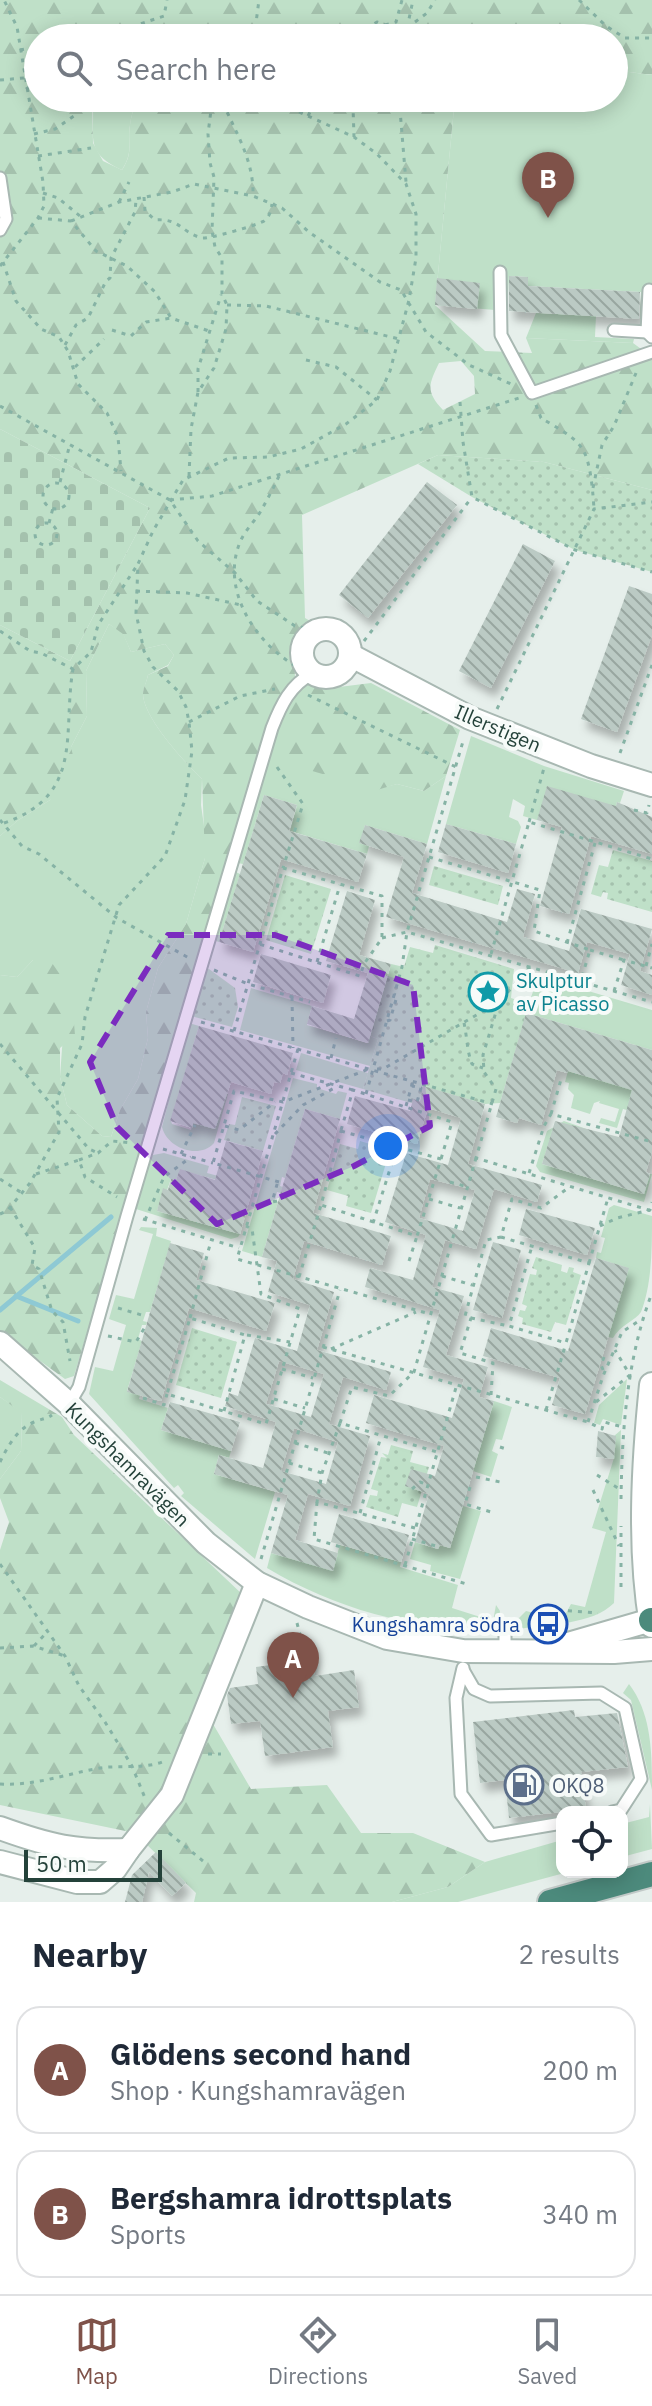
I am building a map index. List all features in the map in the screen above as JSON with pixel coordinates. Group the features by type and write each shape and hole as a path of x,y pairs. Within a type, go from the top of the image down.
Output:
{"highway":[{"path":"550,1902 652,1874"}],"street":[{"name":"Illerstigen","path":"304,669 302,651 307,638 325,628 340,633 357,648 470,718 591,766 652,785"},
{"path":"304,669 325,677 335,675 346,667 357,648"},
{"name":"Kungshamravägen","path":"0,1343 69,1404 206,1543 308,1607 387,1638 463,1661 505,1642 543,1650 614,1652 652,1649"},
{"path":"652,1385 646,1441 645,1499 652,1622"},
{"path":"0,1862 77,1882 100,1882 115,1869 172,1795 258,1574"},
{"name":"Kungshamravägen","path":"543,1650 652,1622"},
{"path":"0,1828 61,1847 85,1851 128,1850"}],"lane":[{"path":"0,178 6,219 0,230"},
{"path":"500,272 501,335 532,393 646,355"},
{"path":"614,330 650,334 649,290"},
{"path":"69,1404 79,1387 265,751 279,711 304,669"},
{"path":"463,1661 474,1689 490,1696 601,1693 625,1708 641,1779 624,1806"},
{"path":"463,1661 456,1698 461,1794 491,1835 556,1824"}],"path":[{"path":"0,80 24,78 17,27 4,0"},
{"path":"140,24 164,16 167,0"},
{"path":"256,24 259,0"},
{"path":"389,24 396,22 402,0"},
{"path":"408,24 413,0"},
{"path":"412,24 427,13 435,0"},
{"path":"579,0 604,24"},
{"path":"628,38 652,38"},
{"path":"20,50 24,49"},
{"path":"30,112 44,206 2,264 16,301 41,329 59,337 65,345 78,384 107,413 118,437 121,471"},
{"path":"189,476 198,369 222,294 222,258 213,237 214,189 208,134 211,112"},
{"path":"227,112 247,153 253,175 253,196"},
{"path":"299,112 327,122 354,137 377,154 406,184"},
{"path":"308,116 310,112"},
{"path":"353,112 354,137"},
{"path":"310,1002 248,984 202,964 117,918 39,854 22,846 1,822 18,818 41,803 57,783 66,764 73,669 91,652 98,625 138,564 183,480 229,458 268,457 301,449 346,424 377,400 399,339 416,258 416,214 406,184 400,112"},
{"path":"34,134 55,129 74,116"},
{"path":"38,156 91,148"},
{"path":"119,202 129,182"},
{"path":"38,218 71,221 119,202 172,192 194,184 253,196 282,208 309,232 380,282 401,290 426,332 469,365 532,393 541,418 583,450 594,509 495,713"},
{"path":"43,193 58,198 81,217"},
{"path":"143,196 145,211 155,220 168,219 201,238 262,222 271,213 272,204"},
{"path":"65,345 76,325 88,318 110,278 111,258 135,212 136,200"},
{"path":"71,221 96,251 127,266 155,292 171,318"},
{"path":"198,392 214,368 226,329 227,305 222,294"},
{"path":"227,305 266,306 399,339"},
{"path":"112,330 131,336 146,322 171,318 209,331"},
{"path":"74,368 104,339"},
{"path":"593,491 602,445 646,355"},
{"path":"306,360 336,367 377,400"},
{"path":"170,500 212,496 532,393"},
{"path":"357,648 472,497 460,402"},
{"path":"0,406 170,500 198,541 235,573 257,601 295,626 305,628"},
{"path":"60,483 70,444"},
{"path":"279,476 242,537 236,553 235,573 241,605 259,634 276,654 304,669"},
{"path":"60,483 68,491 68,501 63,507 53,508 44,501 44,493 48,486 60,483"},
{"path":"472,497 575,550 652,572"},
{"path":"594,509 652,502"},
{"path":"49,523 53,508"},
{"path":"49,523 54,527 56,537 51,543 41,543 36,538 36,528 49,523"},
{"path":"0,1214 22,1193 59,1132 57,1098 82,1044 85,1017 119,905 165,856 185,800 192,751 189,722 178,691 153,667 144,651 136,613 138,564"},
{"path":"136,591 187,593 241,605"},
{"path":"0,631 30,651 41,653 73,669"},
{"path":"617,760 652,665"},
{"path":"189,722 240,696 293,687 456,767"},
{"path":"366,1094 402,967 407,932 467,731"},
{"path":"234,1031 303,804 265,751"},
{"path":"491,954 545,765"},
{"path":"634,810 647,813 651,799"},
{"path":"529,822 652,859"},
{"path":"567,943 595,842"},
{"path":"429,857 540,890 534,931 652,968"},
{"path":"259,944 360,976 364,964 382,938 382,896 283,868"},
{"path":"317,962 341,885"},
{"path":"382,938 407,932 652,1002"},
{"path":"646,966 652,944"},
{"path":"580,981 590,950"},
{"path":"614,991 624,960"},
{"path":"213,1163 234,1091 283,1102 371,1069 383,1069 499,1002 530,967"},
{"path":"292,997 296,1048 291,1073 237,1259 430,1314"},
{"path":"470,1585 314,1539 322,1473 352,1387 389,1396 414,1372 493,1104 496,1089 483,1068 483,1055 499,1002"},
{"path":"186,1018 493,1104"},
{"path":"464,1023 469,1057 472,1064 483,1068"},
{"path":"331,1058 336,1038"},
{"path":"0,1044 89,1149 98,1153"},
{"path":"291,1073 452,1122 409,1261"},
{"path":"529,1175 562,1076"},
{"path":"406,1106 412,1083"},
{"path":"408,1100 417,1102 421,1088 412,1083"},
{"path":"273,1136 303,1105 338,1086"},
{"path":"299,1277 353,1090"},
{"path":"224,1126 239,1130 275,1102"},
{"path":"551,1114 652,1142"},
{"path":"181,1154 195,1125"},
{"path":"341,1131 441,1159"},
{"path":"34,1174 98,1153 112,1141 148,1145 279,1182 272,1202 276,1203 279,1194"},
{"path":"373,1223 397,1147"},
{"path":"145,1220 164,1177 191,1157"},
{"path":"476,1158 651,1210"},
{"path":"79,1160 85,1177 122,1200 131,1201"},
{"path":"0,1179 22,1193"},
{"path":"450,1182 468,1187"},
{"path":"501,1237 512,1199 541,1208 569,1187"},
{"path":"546,1410 608,1198"},
{"path":"429,1199 462,1208"},
{"path":"651,1210 652,1202"},
{"path":"321,1205 417,1236"},
{"path":"10,1207 35,1248 32,1265 39,1269 52,1311 63,1322 70,1363"},
{"path":"600,1226 617,1218 651,1210"},
{"path":"127,1216 240,1248"},
{"path":"167,1394 266,1424 300,1309 261,1294 252,1229 246,1226"},
{"path":"566,1343 465,1316 472,1285 486,1240 501,1237 589,1263"},
{"path":"143,1398 164,1405 211,1241"},
{"path":"509,1326 532,1246"},
{"path":"442,1276 472,1285"},
{"path":"258,1574 341,1289"},
{"path":"112,1307 145,1316"},
{"path":"331,1349 419,1311"},
{"path":"190,1318 245,1335 290,1342"},
{"path":"471,1318 460,1353 493,1363 491,1395"},
{"path":"588,1422 622,1332 642,1319"},
{"path":"104,1335 136,1342 140,1340 145,1327"},
{"path":"224,1411 245,1335"},
{"path":"323,1347 588,1422 602,1429 604,1422 623,1427"},
{"path":"593,1405 630,1375 615,1349"},
{"path":"604,1357 601,1365 604,1373"},
{"path":"282,1369 314,1378"},
{"path":"405,1566 457,1384"},
{"path":"274,1399 305,1408"},
{"path":"0,1462 12,1438 69,1404"},
{"path":"340,1423 437,1452"},
{"path":"360,1513 381,1436"},
{"path":"295,1443 328,1453"},
{"path":"500,1447 509,1450"},
{"path":"289,1463 322,1473"},
{"path":"597,1475 621,1490"},
{"path":"476,1477 500,1482"},
{"path":"412,1489 420,1482 428,1485"},
{"path":"470,1487 465,1504 491,1512"},
{"path":"593,1490 621,1549"},
{"path":"317,1502 415,1528"},
{"path":"412,1539 436,1546"},
{"path":"1,1567 65,1656 79,1686 132,1766 154,1820 203,1861"},
{"path":"558,1610 605,1613"},
{"path":"297,1623 303,1646"},
{"path":"33,1646 48,1631"},
{"path":"0,1648 33,1646 65,1656"},
{"path":"0,1784 23,1785 100,1768 153,1766 189,1753 221,1754"}],"highlighted area":[{"path":"168,935 275,935 413,985 430,1126 354,1166 217,1224 117,1127 90,1062"}],"green space":[{"path":"0,0 652,0 652,75 628,72 628,24 24,24 24,112 92,112 93,143 103,161 122,170 129,153 133,112 454,112 435,305 485,351 532,353 526,338 633,343 652,357 652,490 544,462 438,455 302,515 305,618 312,622 304,627 296,640 295,678 287,685 275,709 74,1376 65,1379 0,1332 0,975 17,977 33,960 50,960 67,985 65,1007 73,1011 75,1035 60,1048 60,1077 67,1105 102,1136 111,1137 120,1110 138,1079 148,1038 146,1012 158,968 186,924 205,858 202,779 166,740 145,704 143,692 148,675 168,666 174,655 165,644 131,652 123,634 109,624 86,671 87,716 71,747 77,773 50,800 0,836 0,625 70,661 150,508 0,429","holes":["461,361 474,376 475,394 443,410 433,398 430,387 439,363"]},
{"path":"628,72 652,75 652,319 640,319 641,292 528,286 528,277 509,276 507,311 435,305 454,112 628,112"},
{"path":"93,112 133,112 129,153 122,170 101,156 94,141"},
{"path":"536,313 596,316 595,337 634,339 633,343 526,338"},
{"path":"0,429 150,508 70,661 0,625"},
{"path":"438,455 544,462 652,490 652,572 575,550 472,497 418,464"},
{"path":"109,624 123,633 131,652 165,644 174,655 168,665 148,675 143,694 157,727 202,779 201,805 205,833 205,858 186,924 158,968 146,1012 148,1038 138,1079 120,1110 111,1137 102,1136 67,1105 60,1077 65,1007 33,960 17,977 0,975 0,836 50,800 87,716 86,671"},
{"path":"303,683 331,688 371,683 460,730 446,776 424,791 397,784 377,790 285,763 287,710"},
{"path":"288,702 377,789 397,784 424,791 446,776 427,844 365,825 360,843 369,846 367,854 290,831 297,805 264,795 243,864 238,863 236,872 240,874 219,942 213,940 280,719"},
{"path":"471,736 544,766 624,791 620,803 537,820 523,816 525,806 513,799 509,817 518,821 521,827 516,844 446,824"},
{"path":"613,850 652,861 652,912 607,899 608,893 603,892 601,897 591,894 599,865 608,867"},
{"path":"434,866 503,886 498,905 429,885"},
{"path":"285,875 331,889 311,954 266,940"},
{"path":"435,945 514,969 511,998 529,1004 500,1103 485,1104 424,1087 418,1105 363,1089 378,1039 370,1036 391,964 404,967 410,947 433,953"},
{"path":"209,969 235,988 238,1007 232,1027 191,1016 204,970"},
{"path":"538,976 652,1010 652,1050 526,1013"},
{"path":"251,988 312,1006 307,1025 367,1043 370,1036 378,1039 370,1066 240,1030"},
{"path":"189,1023 199,1026 172,1124 191,1130 193,1123 228,1094 214,1143 200,1151 177,1146 162,1127"},
{"path":"301,1053 368,1073 363,1089 296,1070"},
{"path":"568,1071 652,1095 652,1117 623,1109 617,1128 599,1123 601,1118 615,1122 619,1109 600,1101 594,1103 590,1114 571,1108 574,1095 568,1089 569,1083 565,1082"},
{"path":"293,1078 317,1084 317,1088 336,1094 338,1091 347,1093 340,1119 305,1109 285,1178 282,1177 281,1193 277,1192 275,1200 278,1202 262,1257 242,1251"},
{"path":"242,1097 276,1106 263,1151 224,1140 229,1124 235,1125"},
{"path":"564,1121 595,1132 548,1145 542,1164 643,1194 652,1174 644,1202 540,1172 536,1166 547,1131"},
{"path":"360,1141 390,1150 371,1213 346,1206 348,1196 327,1190 340,1144 358,1149"},
{"path":"164,1153 209,1166 207,1173 222,1177 221,1181 180,1170 176,1180 171,1179 167,1190 164,1189 157,1211 240,1234 238,1237 231,1239 136,1209 149,1160 153,1155"},
{"path":"614,1205 652,1216 652,1228 645,1301 641,1312 613,1338 608,1337 628,1268 596,1258 597,1252 601,1253 605,1238 601,1237 609,1208"},
{"path":"141,1227 157,1228 156,1236 171,1241 150,1312 146,1312 143,1321 147,1322 142,1325 138,1339 142,1341 127,1391 140,1395 139,1399 168,1408 161,1430 231,1451 229,1458 219,1455 214,1474 275,1492 255,1559 181,1496 184,1493 178,1485 174,1488 89,1394 95,1367 113,1371 126,1325 109,1319 116,1295 134,1299 153,1234 139,1230"},
{"path":"536,1257 562,1265 561,1271 567,1273 569,1267 574,1268 573,1272 581,1275 566,1325 555,1322 551,1332 522,1324 523,1318 518,1316 520,1310 525,1311 527,1306 522,1304 530,1274 536,1275 537,1270 532,1268"},
{"path":"192,1328 237,1342 221,1398 176,1385"},
{"path":"627,1379 621,1425 603,1419 600,1425 594,1423 599,1405"},
{"path":"0,1380 62,1417 74,1435 243,1595 199,1700 251,1789 327,1785 361,1833 413,1833 485,1862 448,1887 392,1902 194,1902 196,1893 135,1833 0,1805 0,1550 9,1522 0,1498 0,1479 21,1451 22,1413 0,1397"},
{"path":"0,1397 22,1412 21,1451 0,1479"},
{"path":"494,1401 512,1407 502,1440 496,1439 492,1451 498,1454 491,1477 473,1471"},
{"path":"621,1430 614,1603 582,1620 518,1629 518,1619 526,1611 555,1618 565,1615 571,1604 585,1607 606,1532 592,1528 614,1458 614,1436"},
{"path":"391,1445 413,1451 410,1462 429,1467 417,1507 402,1503 398,1517 366,1507 370,1495 377,1496 378,1491 371,1489 381,1457 387,1458 382,1453 388,1455"},
{"path":"463,1506 481,1511 460,1579 430,1571 431,1565 410,1559 415,1542 438,1549 439,1545 450,1548"},
{"path":"340,1545 401,1562 400,1567 458,1585 452,1608 493,1621 496,1605 500,1611 498,1622 486,1625 485,1628 491,1630 403,1621 320,1595 267,1568 271,1553 332,1570"},
{"path":"629,1684 646,1721 651,1749 652,1790 631,1700 623,1693"},
{"path":"650,1804 652,1849 628,1855 628,1822 649,1817"},
{"path":"556,1842 556,1875 458,1902 392,1902 448,1887 485,1862"}],"building":[{"path":"509,276 528,277 528,286 640,292 639,319 509,311"},
{"path":"437,278 480,283 477,309 435,305"},
{"path":"427,482 457,505 368,618 339,595"},
{"path":"523,544 555,561 491,688 459,671"},
{"path":"629,586 652,594 652,635 617,732 581,719"},
{"path":"547,786 616,806 617,802 652,817 652,854 591,836 569,914 540,906 562,827 537,820"},
{"path":"264,795 297,805 289,831 367,854 358,882 281,859 253,952 219,942"},
{"path":"446,824 516,844 508,873 438,852"},
{"path":"365,825 427,844 412,893 507,922 517,889 535,894 523,937 569,951 581,909 652,929 640,971 652,975 652,995 621,985 630,954 587,942 578,973 386,917 404,857 359,843"},
{"path":"347,891 375,900 359,955 391,964 368,1043 307,1024 312,1006 354,1019 368,973 326,961"},
{"path":"261,954 331,975 323,1003 253,982"},
{"path":"526,1013 652,1050 652,1152 644,1194 542,1164 555,1121 619,1137 632,1090 557,1070 541,1125 519,1118 517,1123 496,1117"},
{"path":"199,1026 293,1053 287,1075 283,1073 280,1083 274,1082 271,1094 231,1082 215,1129 193,1123 192,1128 170,1121"},
{"path":"423,1086 485,1104 468,1164 542,1185 537,1202 494,1189 476,1249 445,1240 432,1287 464,1296 446,1355 488,1367 479,1397 494,1401 450,1548 440,1545 438,1549 415,1542 429,1494 405,1486 411,1469 435,1476 444,1446 366,1423 374,1395 452,1418 464,1379 423,1367 440,1310 365,1287 370,1268 413,1280 426,1235 385,1222 406,1153 448,1165 461,1118 428,1108 417,1144 347,1124 355,1096 410,1111 413,1099 420,1101","holes":["430,1179 475,1190 463,1231 419,1218"]},
{"path":"305,1109 340,1119 313,1213 391,1236 382,1265 304,1241 293,1279 334,1292 317,1350 391,1372 386,1390 343,1377 329,1424 370,1436 350,1506 308,1494 295,1540 338,1553 333,1571 271,1553 288,1495 214,1474 219,1455 263,1468 276,1422 225,1406 229,1393 238,1396 255,1338 297,1351 310,1305 268,1292 277,1261 262,1257","holes":["279,1361 324,1374 311,1417 266,1404","294,1428 338,1442 326,1484 281,1471"]},
{"path":"226,1141 263,1151 240,1234 157,1211 163,1188 168,1190 171,1179 176,1180 180,1169 215,1180"},
{"path":"526,1209 595,1228 587,1255 519,1235"},
{"path":"493,1242 521,1250 502,1318 473,1310"},
{"path":"170,1243 204,1253 196,1280 275,1303 266,1331 189,1308 161,1401 127,1392"},
{"path":"596,1258 629,1268 585,1414 552,1405 560,1378 483,1356 491,1328 568,1351"},
{"path":"170,1402 240,1422 231,1451 161,1430"},
{"path":"598,1431 616,1436 614,1459 596,1457"},
{"path":"339,1514 409,1535 401,1562 331,1542"},
{"path":"310,1651 315,1676 354,1670 359,1707 328,1711 333,1747 265,1756 260,1721 231,1724 227,1695 230,1688 258,1684 256,1667 286,1663 285,1654"},
{"path":"574,1710 575,1717 617,1713 628,1767 581,1772 586,1806 556,1806 556,1813 509,1818 505,1780 480,1783 473,1722"},
{"path":"156,1852 186,1883 172,1896 149,1872 142,1902 125,1902 132,1875"}],"waterway":[{"path":"0,1310 111,1217"},
{"path":"16,1296 78,1321"}],"place":[{"name":"Bergshamra idrottsplats","path":"548,218"},
{"name":"Skulptur av Picasso","path":"488,992"},
{"name":"Kungshamra södra","path":"548,1624"},
{"name":"Glödens second hand","path":"293,1698"},
{"name":"OKQ8","path":"524,1785"}]}
